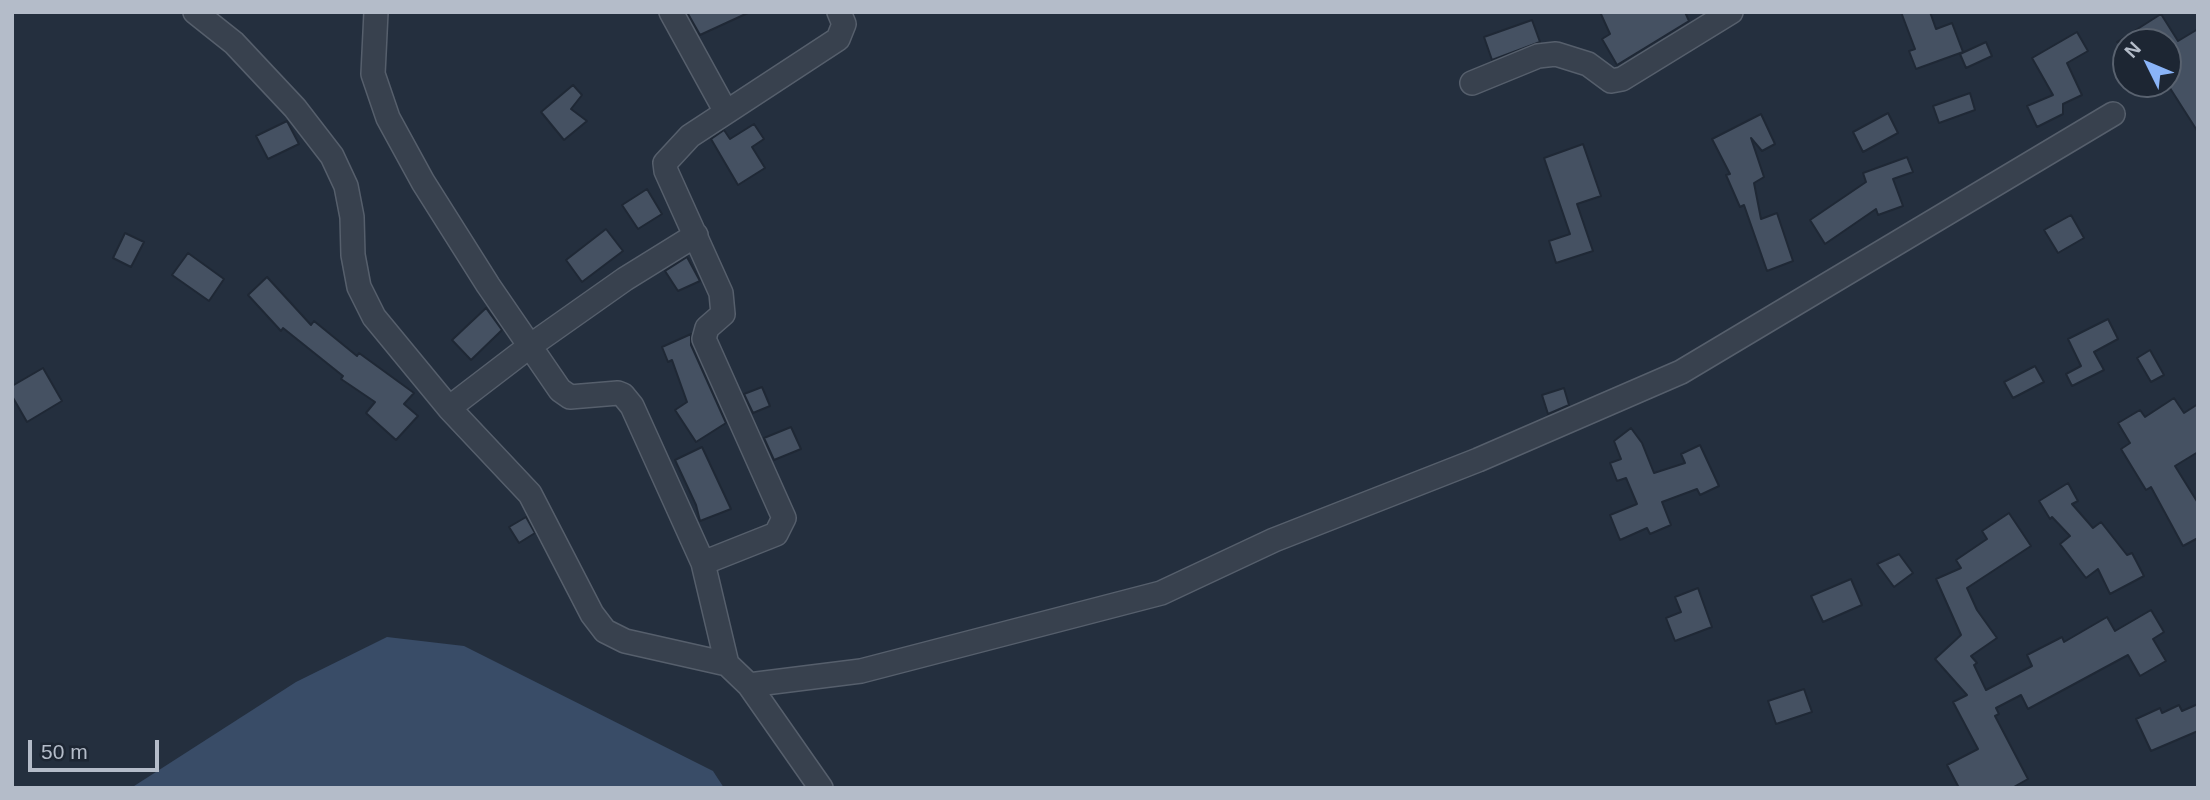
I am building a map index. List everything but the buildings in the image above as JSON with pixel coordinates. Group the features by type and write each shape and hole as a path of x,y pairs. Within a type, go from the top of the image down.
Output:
{"street":[{"path":"195,12 234,43 295,108 332,156 346,186 359,287 374,317 449,408 530,494 592,614 605,631 625,640 727,664 749,685 821,788"},
{"path":"376,12 373,74 388,118 430,193 565,394 570,397 618,393 627,399 703,563 727,664"},
{"path":"671,12 726,111"},
{"path":"703,563 776,534 784,518 704,339 707,328 721,318 724,308 721,293 666,171 666,163 679,144 838,38 844,23 839,12"},
{"path":"1472,83 1538,56 1556,54 1588,64 1611,81 1622,79 1731,12"},
{"path":"749,685 861,671 1161,593 1274,540 1478,460 1681,372 2113,114"},
{"path":"449,408 530,345 625,279 696,235"}],"water":[{"path":"387,637 464,646 713,771 724,788 131,788 296,682"}]}
